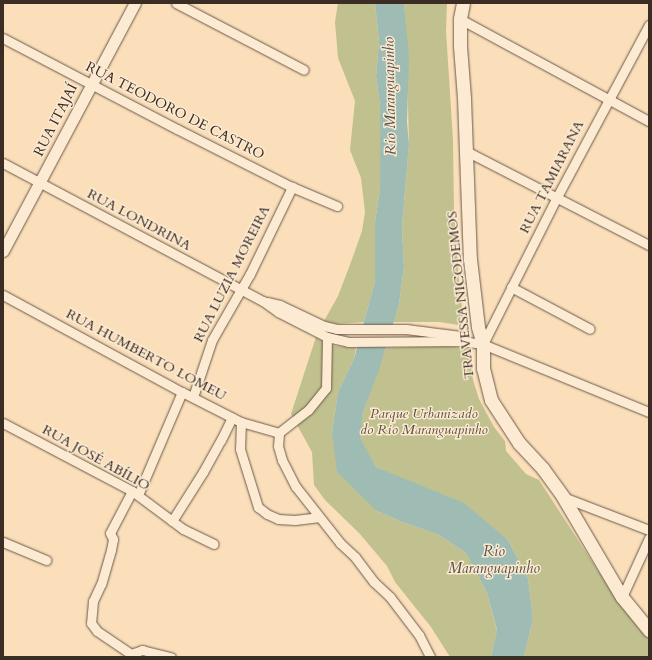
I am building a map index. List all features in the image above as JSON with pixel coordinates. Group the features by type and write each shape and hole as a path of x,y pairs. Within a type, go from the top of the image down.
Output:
{"main road":[{"name":"TRAVESSA NICODEMOS","path":"463,4 460,19 460,46 470,258 478,327 483,344 483,368 490,400 520,443 543,469 563,497 622,597 649,630"}],"street":[{"name":"RUA ITAJAÍ","path":"3,251 135,3"},
{"path":"176,3 304,70"},
{"path":"460,19 649,121"},
{"name":"RUA TAMIARANA","path":"483,344 557,197 649,25"},
{"name":"RUA TEODORO DE CASTRO","path":"3,38 292,187 337,206"},
{"path":"466,151 649,246"},
{"name":"RUA LONDRINA","path":"3,163 262,301"},
{"name":"RUA LUZIA MOREIRA","path":"193,397 212,340 292,187"},
{"path":"511,287 590,329"},
{"name":"RUA HUMBERTO LOMEU","path":"3,295 182,392 241,422 279,433"},
{"path":"262,301 280,305 324,326 348,330 406,330 466,337 649,412"},
{"path":"262,301 278,312 327,337 348,342 461,341 483,344"},
{"path":"327,337 326,388 308,410 279,433 278,446 282,460 296,487 318,516 374,582 390,597 419,635 430,657"},
{"path":"171,657 142,650 130,655 97,631 91,619 93,601 101,584 111,550 113,539 110,533 135,493 182,392"},
{"path":"172,521 203,472 232,417"},
{"path":"241,422 240,449 258,507 278,519 295,520 318,516"},
{"name":"RUA JOSÉ ABÍLIO","path":"3,423 135,493 172,521 194,535 214,544"},
{"path":"563,497 649,530"},
{"path":"622,597 649,538"},
{"path":"3,542 46,560"}],"green space":[{"path":"338,3 375,3 379,42 376,76 380,106 380,189 375,222 375,281 364,322 336,324 324,321 338,296 351,262 362,231 365,212 361,178 350,150 355,101 338,58 335,22"},
{"path":"404,3 447,3 446,31 453,140 454,211 464,326 440,322 393,322 399,304 404,267 402,227 409,144"},
{"name":"Parque Urbanizado do Rio Maranguapinho","path":"316,337 328,345 356,348 354,359 338,392 332,432 377,511 402,522 439,535 466,553 487,593 497,631 491,657 450,657 431,627 395,582 387,566 359,533 325,500 314,485 312,452 291,414"},
{"name":"Parque Urbanizado do Rio Maranguapinho","path":"447,346 469,349 471,353 473,380 479,399 494,427 505,441 506,451 526,474 539,480 619,603 649,638 649,657 524,657 533,619 528,579 508,540 417,485 376,467 359,438 363,412 386,348"}],"water":[{"name":"Rio Maranguapinho","path":"375,3 404,3 409,57 407,122 409,144 402,227 404,267 399,304 379,370 363,412 360,438 376,467 464,503 508,540 528,579 533,619 524,657 491,657 497,630 487,593 466,553 439,535 402,522 377,511 337,472 332,432 338,392 354,359 375,281 375,222 380,189 380,106 376,76 379,42"}],"pier":[{"path":"361,325 394,325 388,347 354,347"}]}
